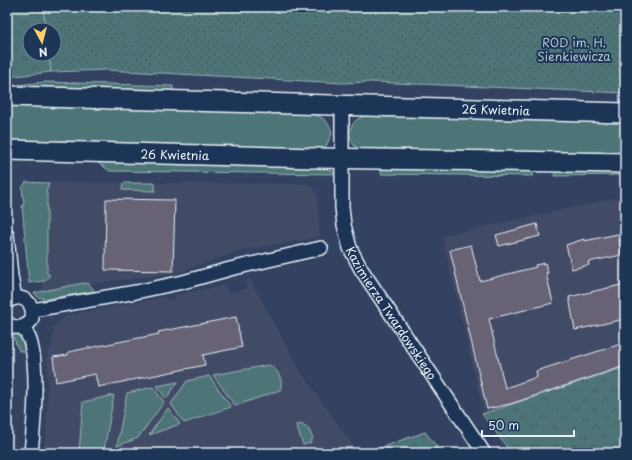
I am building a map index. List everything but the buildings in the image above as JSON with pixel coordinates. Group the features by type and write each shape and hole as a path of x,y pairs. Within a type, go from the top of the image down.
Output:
{"street":[{"name":"26 Kwietnia","path":"7,96 625,113"},
{"path":"342,106 343,158"},
{"name":"26 Kwietnia","path":"7,150 625,163"},
{"name":"Kazimierza Twardowskiego","path":"343,158 344,225 353,254 484,453"},
{"path":"7,235 11,276 11,300 27,300 33,310 31,321 23,327 14,328 7,323"},
{"path":"33,310 136,292 183,282 237,267 321,248"},
{"path":"23,327 31,342 33,356 33,435 31,453"}],"shaded area":[{"path":"49,182 305,184 312,187 317,194 320,237 243,250 174,273 89,284 83,283 42,291 44,273 44,193"},
{"path":"625,196 625,367 484,413 442,236"},
{"path":"250,280 303,375 358,453 42,453 47,431 48,349 52,348 54,327 66,316 165,297 166,300 175,298 175,295 226,285 228,294 247,288 245,281"}],"green space":[{"path":"7,7 43,7 45,22 22,22 22,62 50,62 51,72 7,77"},
{"name":"ROD im. H. Sienkiewicza","path":"43,7 625,7 625,93 372,82 342,83 106,70 51,72 50,62 62,62 62,22 45,22"},
{"path":"46,82 173,86 173,92 7,86"},
{"path":"7,105 312,114 319,116 328,123 332,134 326,146 321,149 7,143"},
{"path":"366,116 625,121 625,156 360,150 352,141 350,131 355,121"},
{"path":"123,159 328,167 335,174 110,171 98,163"},
{"path":"381,165 530,169 534,176 381,174"},
{"path":"557,170 625,170 625,175 554,176"},
{"path":"26,182 49,183 46,193 47,274 50,275 45,281 29,283 22,205 24,205 22,188"},
{"path":"123,183 155,183 155,191 122,190"},
{"path":"83,283 89,284 95,291 45,299 38,297 34,293"},
{"path":"7,329 20,337 27,351 19,351 13,336"},
{"path":"269,365 275,369 281,379 280,390 235,406 213,375"},
{"path":"625,367 625,453 511,453 482,414"},
{"path":"209,376 231,407 184,423 171,404 187,381"},
{"path":"178,382 166,399 157,386"},
{"path":"153,387 164,402 138,438 117,446 127,393"},
{"path":"114,395 104,450 95,453 79,453 83,402"},
{"path":"168,408 180,424 149,435"},
{"path":"301,424 308,428 313,438 310,443 303,445 296,425"},
{"path":"425,432 442,453 365,453"}]}
